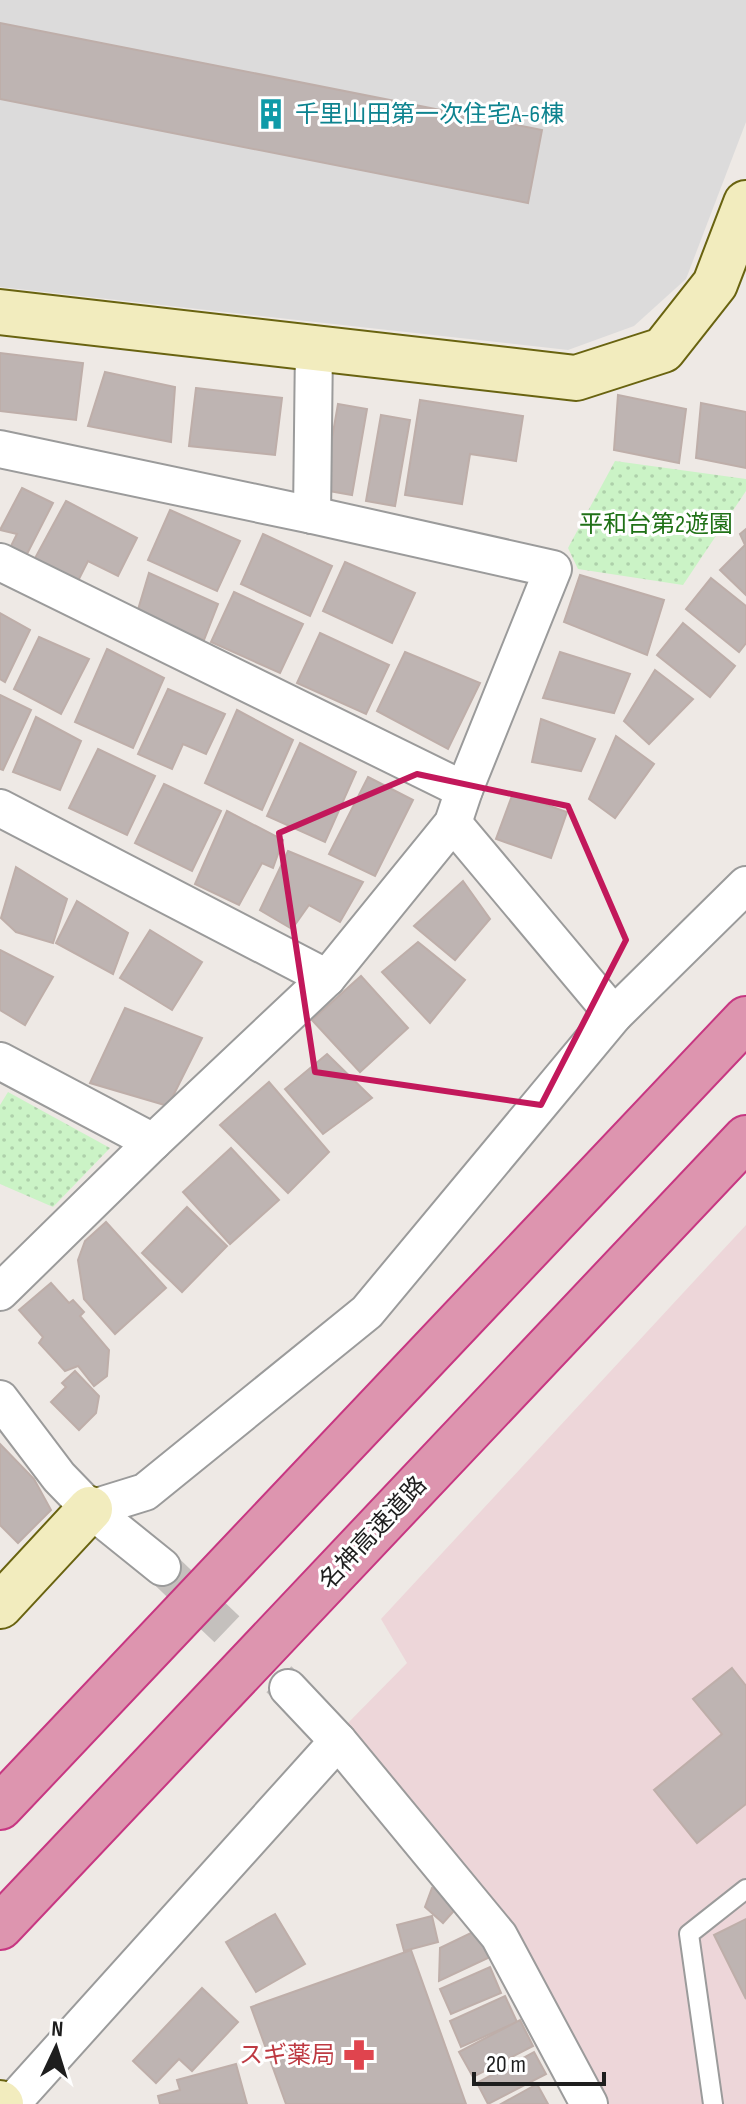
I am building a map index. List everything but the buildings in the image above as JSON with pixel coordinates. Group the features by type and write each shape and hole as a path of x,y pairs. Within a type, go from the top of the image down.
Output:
{"highway":[{"path":"0,1807 746,1019"},
{"name":"名神高速道路","path":"0,1927 746,1138"}],"street":[{"path":"0,312 576,378 663,350 715,284 746,203"},
{"path":"312,515 314,346"},
{"path":"0,449 553,569 458,806 327,978 0,1292"},
{"path":"0,562 458,806 614,1015"},
{"path":"0,808 327,978"},
{"path":"0,1606 90,1509 145,1492 367,1312 614,1015 746,885"},
{"path":"0,1061 153,1142"},
{"path":"0,1399 59,1477 90,1509 162,1567"},
{"path":"288,1688 338,1741 499,1936 589,2104"},
{"path":"11,2104 338,1741"}],"lane":[{"path":"713,2104 689,1934 746,1889"}],"highlighted area":[{"path":"417,774 568,806 626,940 541,1105 315,1072 279,833"}],"shaded area":[{"path":"0,0 746,0 746,122 686,279 634,326 568,350 0,287"},
{"path":"746,1225 746,2104 606,2104 346,1725 407,1663 381,1619"}],"green space":[{"name":"平和台第2遊園","path":"615,461 746,479 746,491 683,585 578,569 568,548"},
{"path":"8,1092 110,1148 53,1207 0,1184 0,1105"}],"tunnel":[{"path":"162,1567 288,1688"}],"place":[{"name":"千里山田第一次住宅A-6棟","path":"271,114"},
{"name":"スギ薬局","path":"359,2055"}]}
